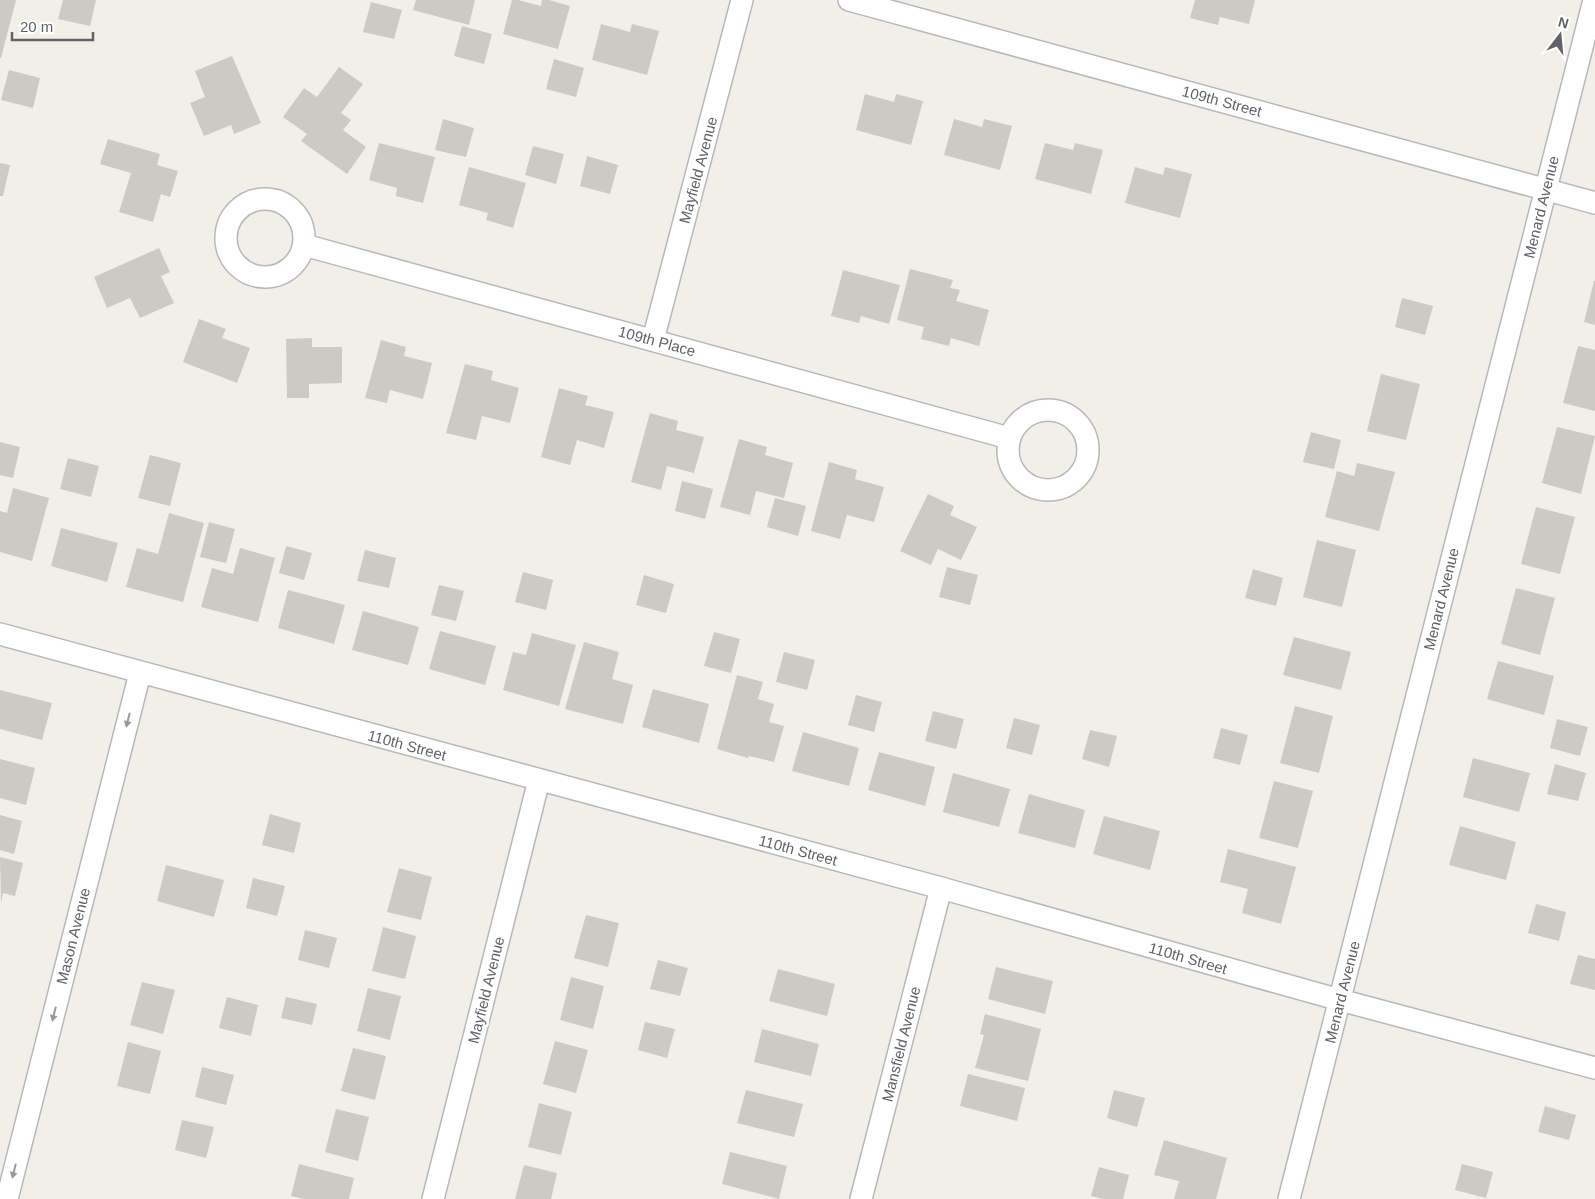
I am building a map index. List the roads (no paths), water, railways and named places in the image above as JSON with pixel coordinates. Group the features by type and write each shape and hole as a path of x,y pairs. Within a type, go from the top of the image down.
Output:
{"street":[{"name":"Mayfield Avenue","path":"653,340 742,0"},
{"name":"109th Street","path":"849,0 1595,203"},
{"name":"Menard Avenue","path":"1289,1199 1594,0"},
{"name":"109th Place","path":"304,245 1009,438"},
{"name":"110th Street","path":"0,634 941,888 1340,1000 1595,1068"},
{"name":"Mason Avenue","path":"7,1199 140,673"},
{"name":"Mayfield Avenue","path":"433,1199 539,780"},
{"name":"Mansfield Avenue","path":"861,1199 941,888"}]}
